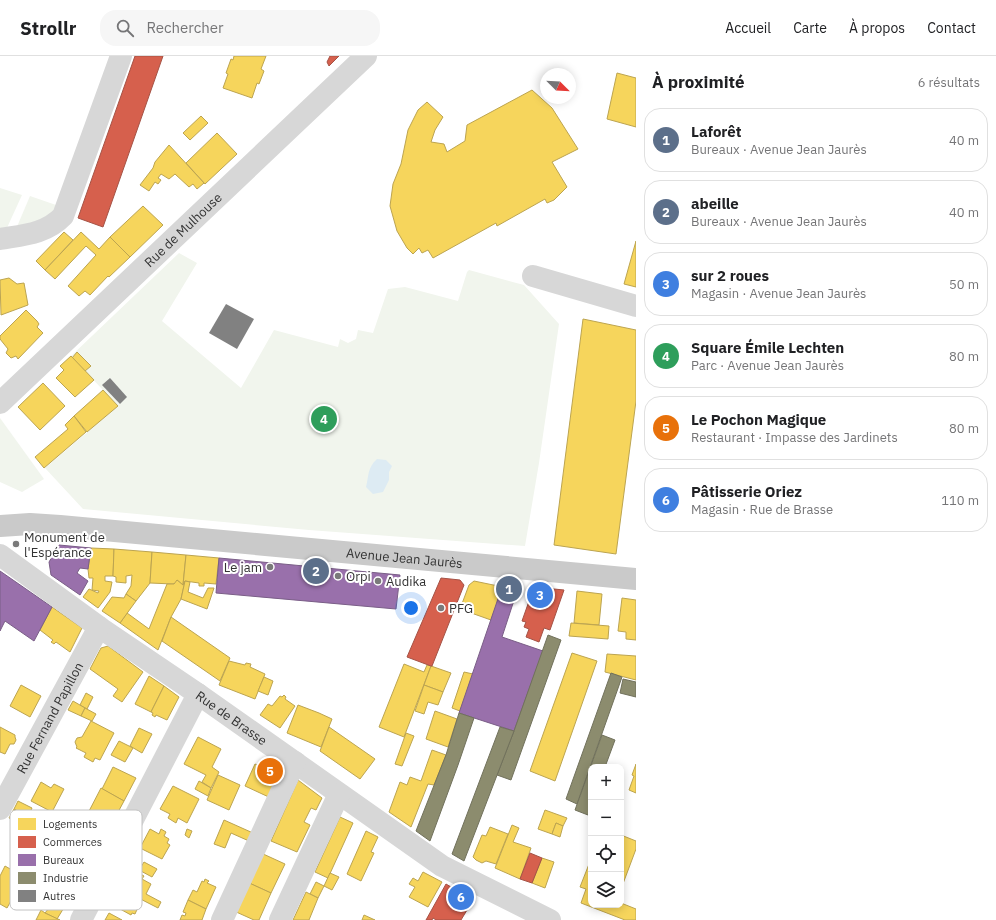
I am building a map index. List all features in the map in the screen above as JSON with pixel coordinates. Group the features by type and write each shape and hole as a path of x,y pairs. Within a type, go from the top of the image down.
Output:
{"main road":[{"path":"0,510 30,524"},
{"path":"0,526 30,524"},
{"name":"Avenue Jean Jaurès","path":"30,524 636,579"}],"street":[{"path":"0,239 44,230 63,216 120,56"},
{"name":"Rue de Mulhouse","path":"0,403 366,56"},
{"path":"533,276 636,306"},
{"name":"Rue de Brasse","path":"0,555 99,627 198,694 442,866 519,912 550,920"},
{"name":"Rue Fernand Papillon","path":"0,808 99,627"},
{"path":"138,810 198,694"},
{"path":"222,920 295,762"},
{"path":"280,920 339,794"},
{"path":"81,920 86,910"}],"shaded area":[{"path":"0,188 22,195 6,230 0,230"},
{"path":"30,196 56,205 51,218 16,229"},
{"path":"179,253 197,263 162,321 241,388 274,330 338,347 340,339 348,343 356,339 358,330 373,333 388,289 405,287 458,301 467,272 469,270 524,285 559,324 539,463 525,546 309,530 83,509 45,468 118,406 85,371 91,365 77,352 72,358 71,356"},
{"path":"0,418 44,479 22,492 0,482"},
{"path":"377,459 386,460 392,466 389,472 389,480 383,492 373,494 366,487 371,466"}],"building: Logements":[{"path":"234,56 266,56 261,69 264,71 259,84 257,83 252,98 223,88 228,74 226,73 231,59 233,60"},
{"path":"617,73 636,78 636,127 607,119"},
{"path":"532,90 540,97 540,104 548,104 552,108 578,149 552,162 567,187 554,200 547,203 545,199 497,226 496,223 433,258 428,250 422,253 419,248 413,254 407,248 397,231 390,206 393,184 401,164 408,130 418,110 427,102 443,117 435,130 431,142 444,144 447,152 465,141 467,125"},
{"path":"201,116 208,123 190,140 183,133"},
{"path":"217,133 237,154 205,184 186,163"},
{"path":"169,145 204,183 197,189 193,184 189,187 175,174 169,179 161,174 158,178 161,180 158,184 155,182 149,191 140,185 153,168 155,162"},
{"path":"143,206 163,225 130,257 110,237"},
{"path":"64,232 73,240 45,270 36,261"},
{"path":"81,232 99,249 110,237 130,257 109,277 108,276 90,295 85,291 79,296 68,286 96,255 86,246 55,279 45,270"},
{"path":"636,241 636,287 624,284"},
{"path":"9,278 17,284 24,283 28,305 1,315 0,280"},
{"path":"26,310 37,321 39,324 37,327 43,333 18,359 16,356 11,358 6,353 8,349 0,339 0,336"},
{"path":"583,319 636,330 636,401 616,554 554,545"},
{"path":"77,352 91,366 85,371 72,358"},
{"path":"71,356 94,380 75,397 56,378 64,370 60,366"},
{"path":"43,383 65,406 40,430 18,407"},
{"path":"103,390 118,406 87,432 74,416"},
{"path":"74,416 86,432 44,468 35,457 68,429 65,425"},
{"path":"91,548 114,549 113,576 105,576 105,581 112,582 110,592 98,608 83,597 89,589 98,593 99,591 92,590 93,578 89,578 88,569"},
{"path":"114,549 152,552 150,583 136,601 126,594 131,586 132,575 126,576 126,583 116,582 116,577 113,576"},
{"path":"152,552 186,555 183,585 177,580 176,583 173,584 150,583"},
{"path":"186,555 219,558 216,584 204,583 204,586 199,586 199,583 185,581 183,585"},
{"path":"177,580 183,585 185,581 181,599 171,617 158,650 120,623 127,613 149,629 167,584 174,584"},
{"path":"185,581 190,582 188,592 203,598 208,588 214,588 207,609 181,599"},
{"path":"474,581 503,587 491,620 460,609 469,585"},
{"path":"577,591 602,594 599,625 574,623"},
{"path":"126,594 136,601 120,623 102,611 112,597 124,598"},
{"path":"622,598 636,600 636,640 626,639 626,632 618,631"},
{"path":"52,607 82,628 70,652 56,642 54,644 51,642 53,640 40,630"},
{"path":"171,617 230,658 220,681 162,641"},
{"path":"571,623 609,626 608,639 569,636"},
{"path":"108,646 143,672 122,702 113,696 118,689 90,669 101,648"},
{"path":"572,653 597,661 555,781 530,771"},
{"path":"607,654 636,656 636,680 605,672"},
{"path":"229,661 245,665 246,663 251,664 250,667 265,674 255,699 219,685"},
{"path":"404,664 424,672 427,665 431,666 404,737 379,727"},
{"path":"431,666 451,673 443,692 424,685"},
{"path":"464,672 473,674 460,711 452,708"},
{"path":"149,676 164,686 151,712 135,704"},
{"path":"264,677 273,681 268,695 258,691"},
{"path":"21,685 41,696 30,717 10,706"},
{"path":"424,685 443,692 438,705 428,702 424,714 415,711"},
{"path":"164,686 179,697 167,720 156,715 155,717 151,712"},
{"path":"86,693 93,697 87,709 80,705"},
{"path":"284,695 286,697 285,699 295,706 280,728 260,715 268,704 272,706 280,696 282,697"},
{"path":"73,701 85,708 81,716 68,710"},
{"path":"298,705 332,719 321,747 287,733"},
{"path":"85,708 96,714 92,721 81,716"},
{"path":"435,711 457,719 448,747 426,739"},
{"path":"91,721 114,733 100,760 95,758 93,762 84,757 86,753 76,748 75,742 77,738 82,737"},
{"path":"0,727 15,735 16,740 14,744 10,744 5,754 0,752"},
{"path":"329,727 375,759 360,779 320,751"},
{"path":"139,728 152,734 142,753 130,746"},
{"path":"406,733 414,736 402,766 395,764"},
{"path":"198,737 221,749 212,767 219,772 211,788 202,782 206,775 184,764"},
{"path":"119,741 133,748 125,762 111,755"},
{"path":"432,750 446,755 434,785 428,784 411,827 389,812 400,782 407,785 410,777 421,781"},
{"path":"255,764 284,778 273,799 245,786"},
{"path":"636,764 636,793 629,790"},
{"path":"113,767 136,778 124,801 102,789"},
{"path":"218,775 240,785 229,810 207,800"},
{"path":"298,780 322,798 316,810 311,808 304,822 310,825 297,852 271,841"},
{"path":"199,781 211,788 208,796 195,789"},
{"path":"41,782 51,788 54,784 64,789 53,810 48,810 31,801"},
{"path":"173,786 199,799 187,823 178,818 176,823 168,818 170,814 160,809"},
{"path":"101,788 124,801 119,810 90,810"},
{"path":"18,801 32,808 31,810 14,809"},
{"path":"545,810 567,818 563,826 556,823 552,834 538,829"},
{"path":"340,817 353,823 328,878 315,872"},
{"path":"224,820 253,833 249,841 231,833 225,848 214,844"},
{"path":"556,823 563,826 560,837 552,834"},
{"path":"512,825 519,828 513,842 531,848 520,879 495,868"},
{"path":"490,827 508,834 496,864 486,861 482,863 473,857 482,835 486,836"},
{"path":"150,829 159,834 161,829 166,832 164,836 169,839 167,843 170,845 162,859 142,849 142,844"},
{"path":"187,829 192,831 189,838 185,835"},
{"path":"366,831 378,837 371,852 374,853 361,881 347,874"},
{"path":"624,836 636,841 636,849 624,881"},
{"path":"261,853 285,864 271,893 247,882"},
{"path":"542,858 554,862 545,888 532,883"},
{"path":"144,862 157,869 152,877 142,872 142,865"},
{"path":"5,866 10,869 10,903 7,908 0,904 0,876"},
{"path":"588,867 588,906 581,903 586,889 580,887"},
{"path":"423,872 442,882 428,907 409,897 415,887 409,884 413,878 418,881"},
{"path":"330,873 339,877 332,890 324,886"},
{"path":"142,879 151,884 146,894 161,902 158,908 142,900"},
{"path":"205,879 209,881 207,883 216,887 206,909 188,900 193,890 197,892 202,881 204,882"},
{"path":"247,882 271,893 259,920 254,920 234,911"},
{"path":"316,882 324,886 318,898 310,894"},
{"path":"306,892 318,898 309,920 293,920"},
{"path":"188,900 206,909 202,920 180,920 182,915 185,916 186,913 183,912"},
{"path":"624,904 636,909 636,920 625,920 594,908 624,908"},
{"path":"41,910 45,913 60,920 36,920"},
{"path":"47,910 63,910 57,919 45,913"},
{"path":"122,910 137,910 135,914 132,913 131,915"},
{"path":"109,913 122,920 105,920"},
{"path":"364,915 375,920 362,920"}],"building: Commerces":[{"path":"135,56 163,56 103,227 78,218"},
{"path":"330,56 339,56 329,66 327,62"},
{"name":"PFG","path":"441,578 460,580 464,585 431,666 407,657"},
{"path":"534,587 564,590 550,630 544,628 539,642 526,637 529,629 524,627 526,622 522,621"},
{"path":"530,853 542,858 532,883 520,879"},
{"path":"446,884 473,900 461,920 436,920 433,918 432,920 426,920"}],"building: Bureaux":[{"path":"59,545 91,548 88,569 80,568 77,573 88,581 80,595 51,575 49,562"},
{"path":"219,558 400,575 396,609 216,593"},
{"path":"0,571 52,607 34,641 5,621 0,631"},
{"path":"503,584 519,585 502,637 543,651 514,731 459,713"}],"building: Industrie":[{"path":"548,635 561,640 511,780 497,775"},
{"path":"611,673 622,677 591,764 588,764 588,773 577,804 566,799"},
{"path":"623,679 636,682 636,697 620,693"},
{"path":"459,713 474,718 430,841 416,831 446,755"},
{"path":"500,727 514,731 464,861 452,854"},
{"path":"602,735 615,740 606,764 592,764"},
{"path":"588,774 588,815 575,810"}],"building: Autres":[{"path":"226,304 254,319 237,349 209,333"},
{"path":"110,378 127,397 120,404 102,385"}],"place":[{"name":"Square Émile Lechten","path":"324,419"},
{"name":"Monument de l'Espérance","path":"16,544"},
{"name":"Le jam","path":"270,567"},
{"name":"abeille","path":"316,571"},
{"name":"Orpi","path":"338,576"},
{"name":"Audika","path":"378,581"},
{"name":"Laforêt","path":"509,589"},
{"name":"sur 2 roues","path":"540,595"},
{"name":"PFG","path":"441,608"},
{"name":"Le Pochon Magique","path":"270,771"},
{"name":"Pâtisserie Oriez","path":"461,897"}]}
